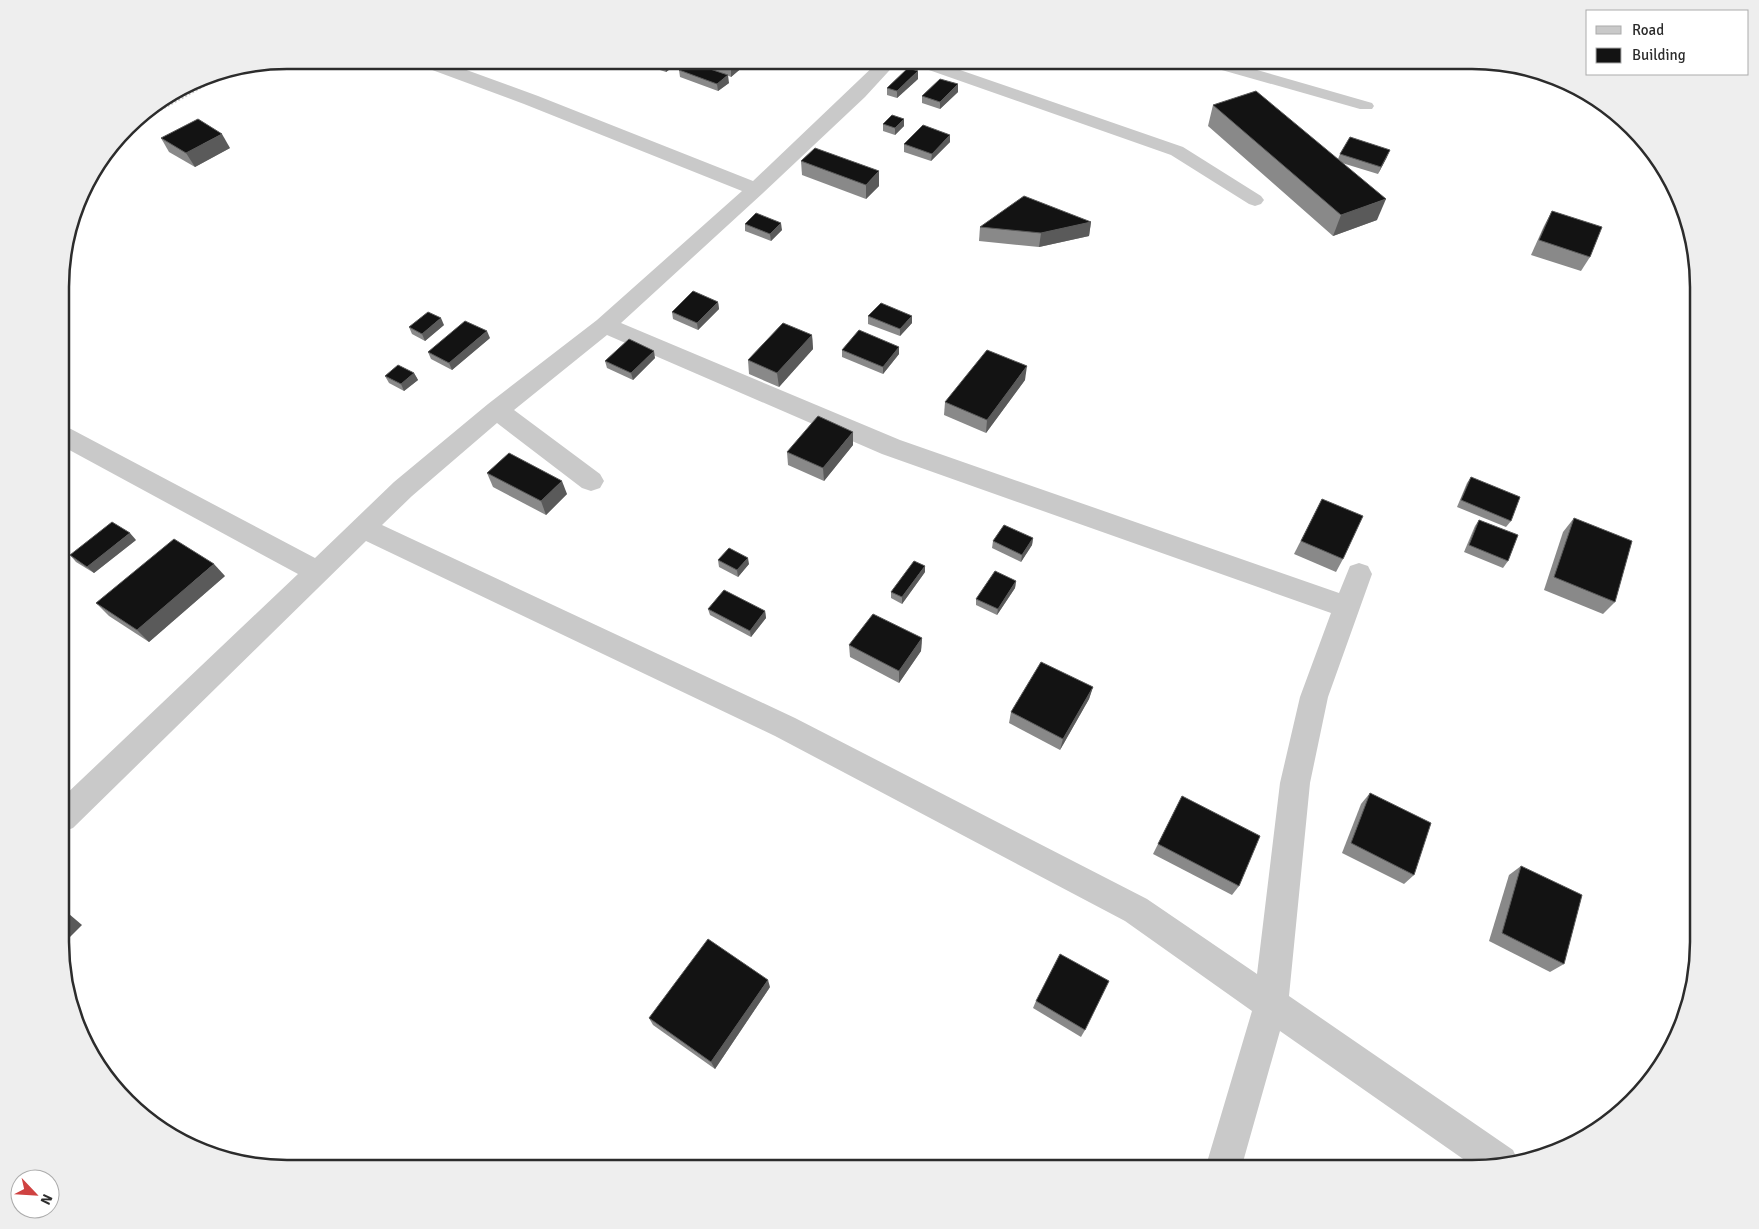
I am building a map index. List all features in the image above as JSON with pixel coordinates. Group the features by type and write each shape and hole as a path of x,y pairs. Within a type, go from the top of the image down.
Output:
{"street":[{"path":"447,69 532,100 756,189"},
{"path":"69,811 403,489 498,410 606,325 756,189 881,69"},
{"path":"606,325 891,446 1347,607"},
{"path":"498,410 591,481"},
{"path":"69,439 316,571"},
{"path":"364,528 785,727 1128,905 1495,1159"},
{"path":"1226,1160 1272,1004 1295,783 1314,697 1359,574"}],"lane":[{"path":"941,69 1177,151 1220,176 1255,200"},
{"path":"1235,69 1366,106"}],"path":[{"path":"160,110 209,83"}],"building":[{"path":"710,69 728,75 717,84 679,70"},
{"path":"907,69 918,71 897,91 887,88"},
{"path":"940,79 958,84 940,102 922,96"},
{"path":"1256,91 1386,199 1341,215 1213,105"},
{"path":"892,115 904,119 895,128 883,124"},
{"path":"198,119 222,134 186,153 161,138"},
{"path":"923,125 950,135 932,154 904,144"},
{"path":"1350,137 1390,150 1381,167 1340,154"},
{"path":"815,148 879,171 866,185 801,161"},
{"path":"1024,196 1091,222 1041,233 980,227"},
{"path":"1552,211 1602,227 1590,257 1539,240"},
{"path":"756,213 781,223 770,234 745,224"},
{"path":"693,291 718,302 697,323 672,312"},
{"path":"881,303 912,316 900,329 868,316"},
{"path":"428,312 441,318 422,334 409,327"},
{"path":"465,321 487,331 449,363 428,352"},
{"path":"783,323 812,335 777,373 748,360"},
{"path":"859,330 899,347 883,367 842,350"},
{"path":"629,339 654,351 631,373 605,361"},
{"path":"987,350 1027,366 987,420 945,402"},
{"path":"398,365 414,373 401,384 385,376"},
{"path":"818,416 853,432 823,468 787,452"},
{"path":"509,453 562,481 541,501 487,473"},
{"path":"1471,477 1520,497 1511,521 1461,500"},
{"path":"1322,499 1363,516 1343,559 1301,541"},
{"path":"1574,518 1632,541 1615,602 1554,577"},
{"path":"1479,520 1518,535 1508,561 1469,545"},
{"path":"112,522 130,533 87,567 70,555"},
{"path":"1004,525 1033,538 1022,555 993,541"},
{"path":"174,539 214,564 137,630 96,603"},
{"path":"729,548 748,558 737,570 718,560"},
{"path":"914,561 925,566 902,597 891,592"},
{"path":"995,571 1016,581 998,609 976,599"},
{"path":"724,590 765,611 750,631 708,609"},
{"path":"873,614 922,638 899,671 849,645"},
{"path":"1041,662 1093,687 1063,739 1011,712"},
{"path":"1370,793 1431,823 1414,875 1351,843"},
{"path":"1182,796 1260,836 1239,886 1158,844"},
{"path":"1521,866 1582,895 1564,964 1502,933"},
{"path":"708,939 768,980 711,1062 649,1018"},
{"path":"1060,954 1109,981 1085,1030 1036,1001"}]}
